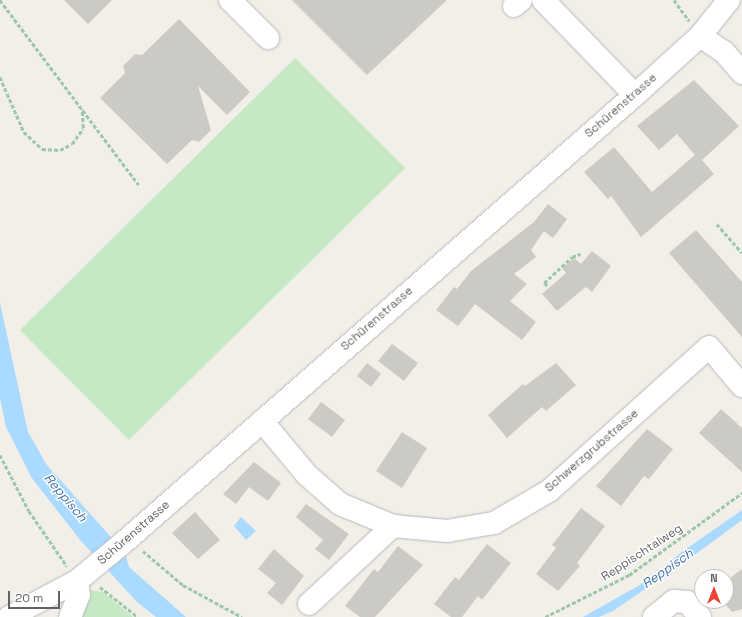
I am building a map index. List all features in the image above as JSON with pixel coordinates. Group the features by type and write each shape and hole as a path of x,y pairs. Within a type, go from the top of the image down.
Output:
{"street":[{"path":"230,0 268,38"},
{"path":"543,0 635,95"},
{"name":"Schürenstrasse","path":"8,617 85,575 126,540 635,95 700,36 729,0"},
{"path":"700,36 724,52 742,73"},
{"name":"Schwerzgrubstrasse","path":"262,421 307,475 340,504 393,526 447,531 494,523 549,491 709,347 742,386"},
{"path":"309,604 393,526"},
{"path":"70,617 85,575"},
{"path":"654,617 674,601 687,602 700,617"}],"path":[{"path":"0,0 79,103 139,185"},
{"path":"674,0 700,36"},
{"path":"0,76 24,132 42,149 60,150 77,139 84,121 79,103"},
{"path":"717,224 742,253"},
{"path":"547,286 544,283 580,254"},
{"path":"0,454 29,510 85,575 138,617"},
{"name":"Reppischtalweg","path":"545,617 629,575 742,494"},
{"path":"126,540 183,585 242,617"}],"green space":[{"path":"295,58 405,168 129,440 20,330"},
{"path":"89,590 103,592 133,617 76,617"}],"water":[{"name":"Reppisch","path":"0,303 28,432 46,464 125,553 129,567 186,617 156,617 138,603 81,541 31,477 6,427 0,398"},
{"name":"Reppisch","path":"742,510 742,520 689,559 613,611 599,617 583,617 654,577 679,554"},
{"path":"241,517 256,531 246,540 234,526"}],"building":[{"path":"64,0 112,0 88,24"},
{"path":"292,0 447,0 367,75"},
{"path":"179,19 250,92 227,115 198,86 211,130 199,142 192,140 167,164 100,98 125,73 123,66 135,54 142,55"},
{"path":"694,80 739,126 702,160 714,174 641,237 611,196 608,199 584,172 614,147 652,192 695,155 677,134 659,150 637,126"},
{"path":"548,204 567,219 553,238 544,231 531,250 536,257 514,274 527,284 510,301 536,322 522,340 475,304 458,326 436,310 454,287 457,289 471,271 534,222"},
{"path":"696,230 742,282 742,337 669,253"},
{"path":"592,251 611,266 592,292 586,287 557,311 542,294 566,273 562,268 574,258 581,264"},
{"path":"392,344 418,363 404,381 378,361"},
{"path":"367,363 381,374 371,387 357,376"},
{"path":"556,363 576,385 546,411 542,407 507,438 488,415 523,384 525,386"},
{"path":"321,402 345,420 332,437 308,419"},
{"path":"721,409 742,428 742,472 699,433"},
{"path":"647,429 673,449 649,479 644,476 621,506 596,486"},
{"path":"402,432 427,448 402,488 376,471"},
{"path":"254,462 281,483 268,501 249,487 236,504 223,494"},
{"path":"306,504 349,534 329,560 315,549 323,540 296,517"},
{"path":"581,508 605,526 577,563 580,566 558,591 536,574 556,548 552,545"},
{"path":"195,512 220,540 198,559 172,533"},
{"path":"487,544 511,563 482,600 478,596 462,617 451,617 434,604 455,577 459,580"},
{"path":"398,546 423,565 375,617 360,617 345,606 374,569 378,572"},
{"path":"274,549 304,576 282,605 267,593 276,583 258,569"},
{"path":"742,569 742,609 732,612 729,609 734,609 734,575"}]}
